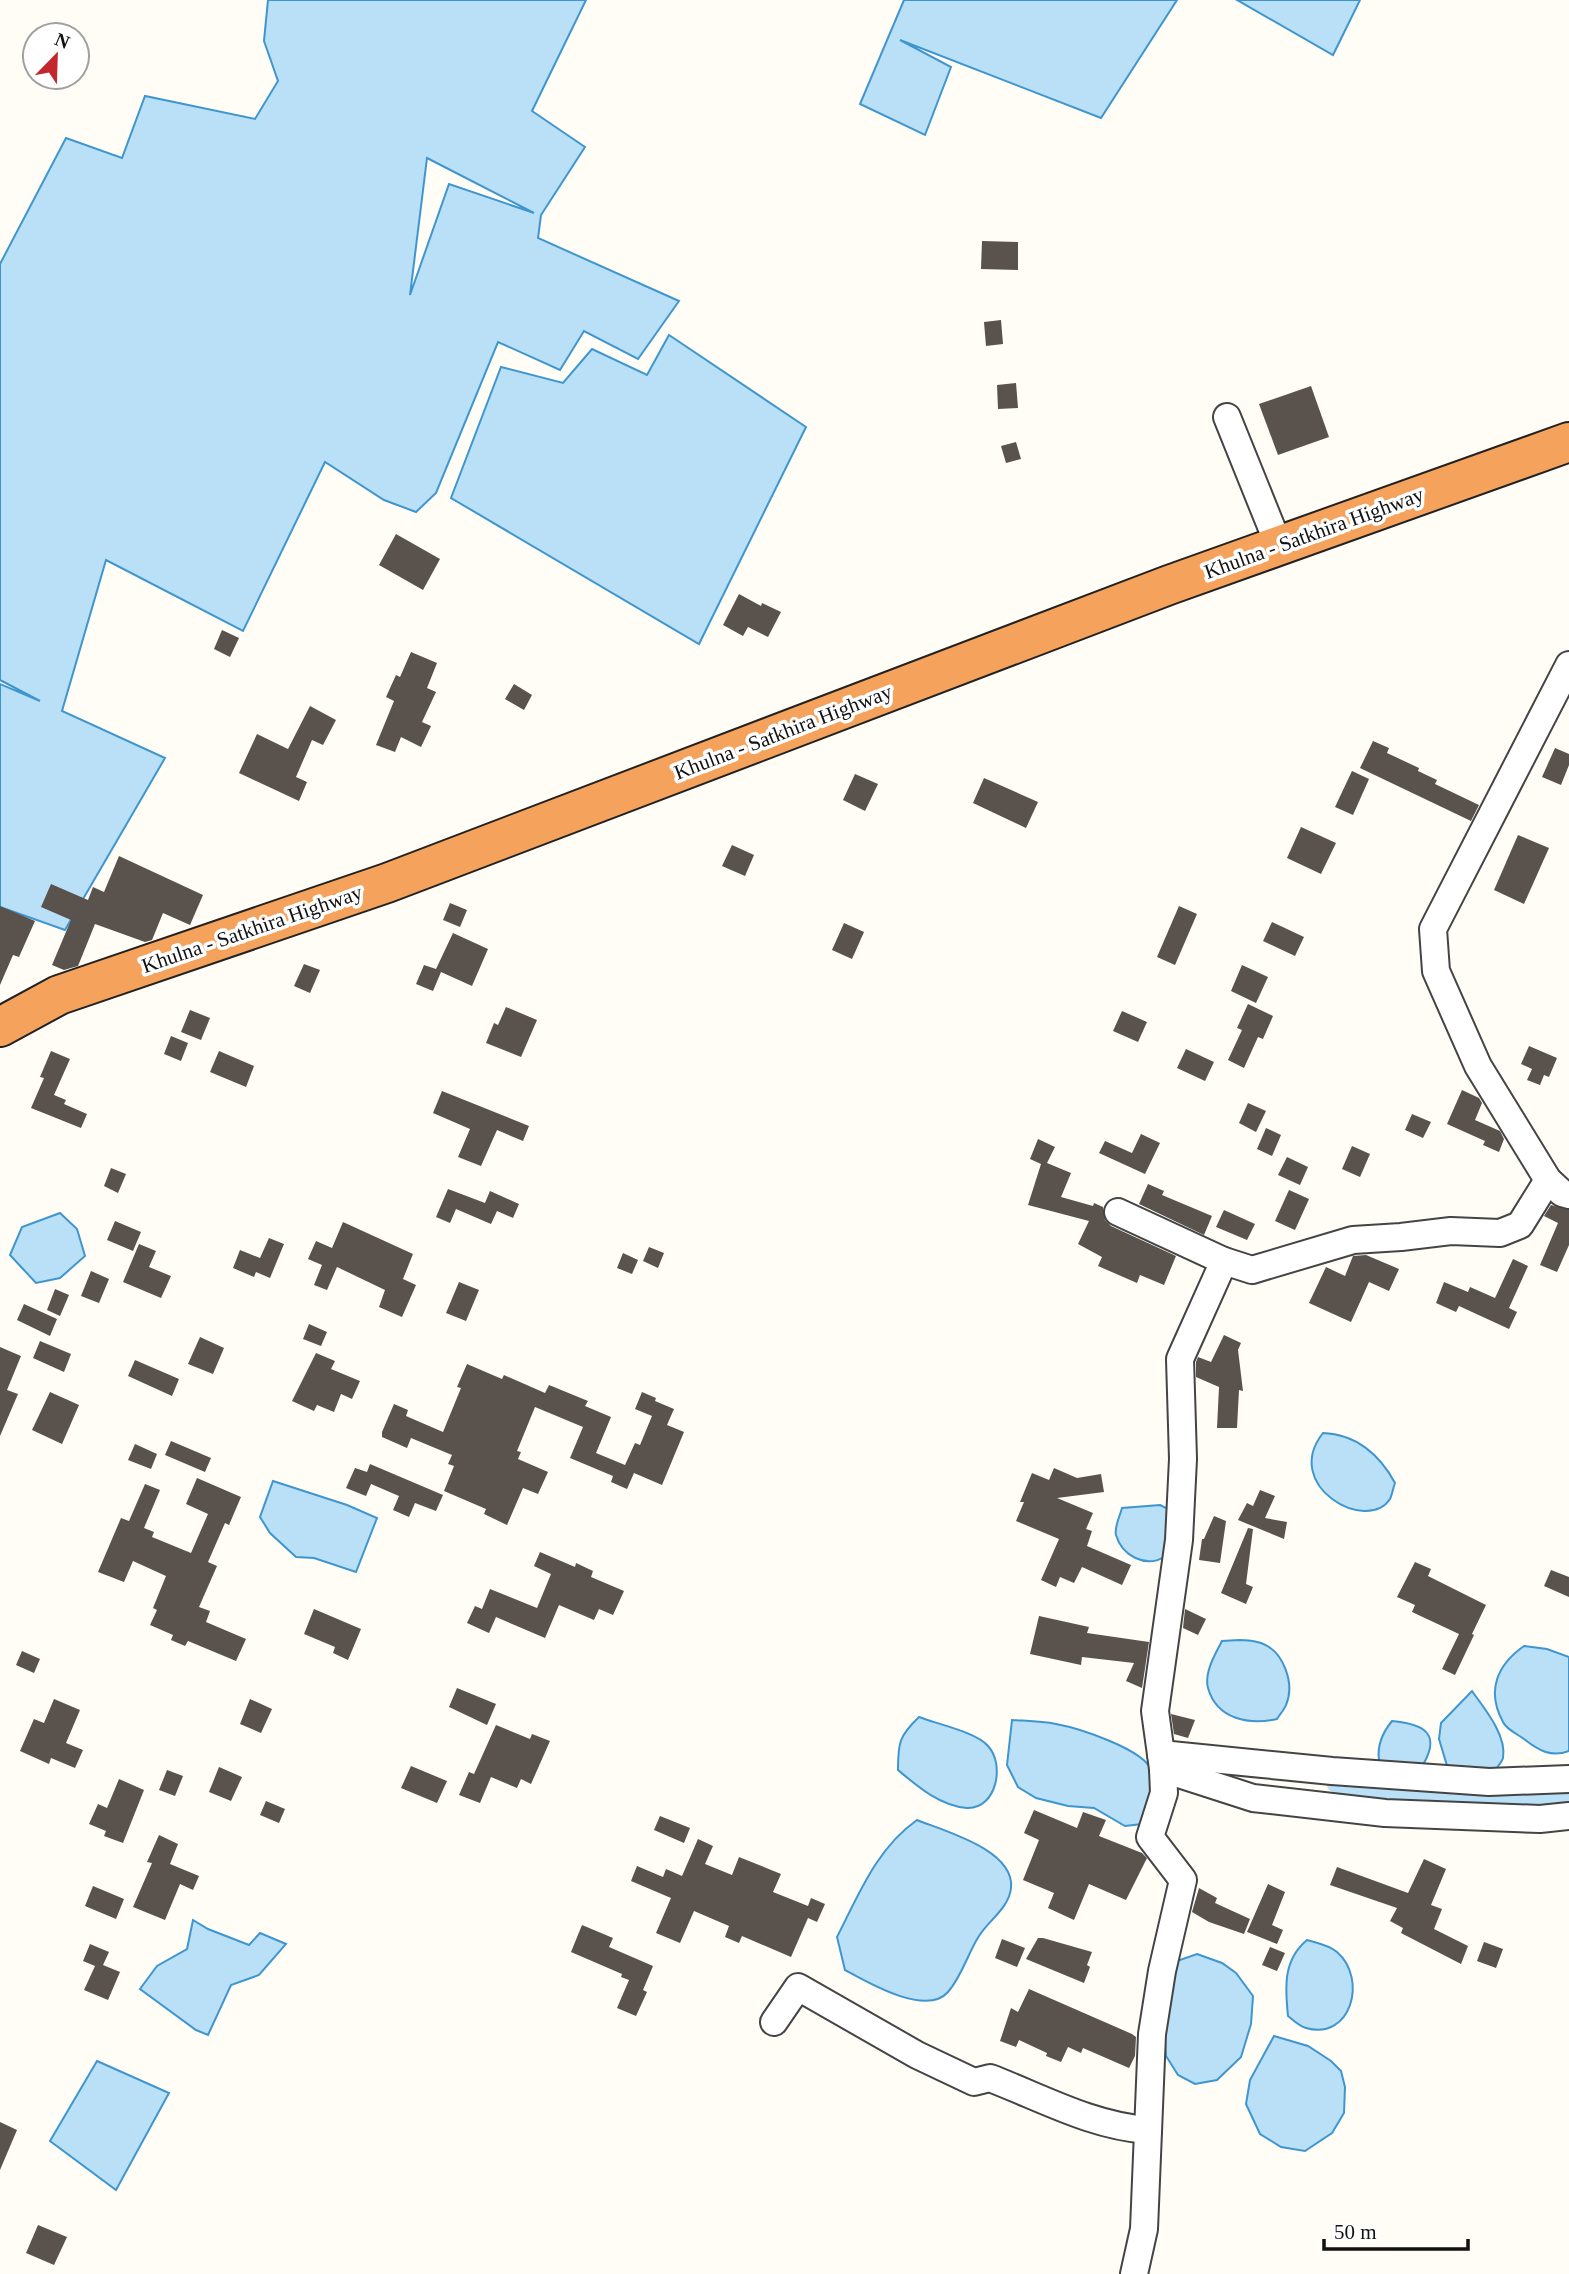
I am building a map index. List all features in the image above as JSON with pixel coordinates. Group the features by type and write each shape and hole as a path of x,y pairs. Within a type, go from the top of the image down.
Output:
{"highway":[{"name":"Khulna - Satkhira Highway","path":"0,1027 59,995 387,883 1169,584 1569,442"}],"street":[{"path":"1227,417 1279,546"},
{"path":"1118,1212 1224,1261 1252,1270 1353,1240 1451,1231 1500,1233 1520,1225 1558,1188 1478,1066 1436,971 1433,929 1569,665"},
{"path":"1134,2274 1144,2229 1152,2034 1162,1972 1183,1880 1150,1837 1164,1793 1155,1711 1179,1539 1183,1459 1180,1359 1224,1261"},
{"path":"1162,1761 1489,1782 1569,1779"},
{"path":"1162,1761 1253,1798 1266,1800 1385,1813 1540,1819 1569,1816"},
{"path":"774,2022 798,1987 917,2055 974,2082 990,2078 1090,2119 1120,2128 1148,2130"}],"water":[{"path":"268,0 586,0 532,111 585,147 541,215 538,238 679,301 638,359 584,331 560,370 498,342 436,493 416,512 384,500 325,462 243,631 106,560 62,711 165,758 65,930 0,907 0,684 40,701 0,680 0,264 66,138 122,158 145,96 255,119 278,81 264,41","holes":["427,158 534,213 449,184 410,295"]},
{"path":"904,0 1177,0 1101,118 900,40 951,67 925,135 860,104"},
{"path":"1237,0 1360,0 1333,55"},
{"path":"669,335 806,427 699,644 451,498 501,367 563,383 592,349 647,375"},
{"path":"60,1213 77,1229 85,1256 60,1278 36,1283 10,1255 22,1227"},
{"path":"1323,1433 1346,1437 1374,1455 1395,1483 1390,1499 1379,1508 1364,1511 1332,1499 1320,1486 1313,1471 1313,1452"},
{"path":"273,1481 347,1505 377,1518 356,1572 314,1558 296,1557 270,1533 260,1517"},
{"path":"1160,1505 1172,1511 1164,1557 1150,1561 1135,1558 1124,1549 1116,1535 1116,1525 1122,1508"},
{"path":"1222,1641 1259,1642 1269,1647 1286,1669 1288,1697 1277,1719 1256,1721 1236,1718 1212,1699 1207,1682 1213,1658"},
{"path":"1524,1646 1547,1649 1569,1657 1569,1751 1556,1754 1540,1749 1507,1727 1498,1711 1495,1689 1501,1670"},
{"path":"1472,1691 1494,1722 1502,1740 1503,1758 1494,1772 1448,1769 1439,1739 1441,1723"},
{"path":"919,1717 966,1733 988,1746 996,1763 997,1774 991,1794 985,1801 967,1808 947,1803 898,1770 901,1740"},
{"path":"1012,1720 1066,1726 1109,1741 1137,1755 1152,1771 1154,1783 1142,1824 1125,1826 1094,1808 1068,1806 1036,1798 1018,1787 1007,1765"},
{"path":"1392,1721 1414,1725 1427,1733 1430,1747 1421,1768 1394,1770 1379,1760 1381,1739"},
{"path":"917,1820 960,1836 990,1853 1002,1863 1009,1875 1011,1888 1007,1902 979,1936 953,1986 938,1999 926,2001 896,1995 845,1970 837,1937 861,1888 880,1858 903,1831"},
{"path":"193,1920 208,1929 249,1945 260,1933 286,1944 259,1975 231,1985 208,2035 196,2030 140,1989 157,1966 187,1949"},
{"path":"1307,1940 1337,1952 1352,1977 1353,1991 1344,2017 1322,2030 1303,2027 1288,2016 1287,1975 1293,1956"},
{"path":"1197,1954 1222,1963 1236,1973 1253,1996 1251,2024 1241,2057 1217,2080 1195,2084 1178,2075 1166,2056 1164,2027 1174,1962"},
{"path":"1274,2036 1308,2046 1341,2071 1345,2087 1344,2113 1332,2133 1305,2151 1281,2147 1260,2134 1246,2104 1250,2080"},
{"path":"97,2061 169,2093 116,2190 50,2141"}],"building":[{"path":"982,241 1018,242 1018,270 981,269"},
{"path":"1001,320 1003,344 986,346 984,322"},
{"path":"1016,383 1018,408 998,409 997,385"},
{"path":"1311,386 1329,437 1278,455 1259,404"},
{"path":"1016,442 1021,459 1006,463 1001,446"},
{"path":"396,534 440,559 423,590 379,565"},
{"path":"739,594 761,606 762,603 781,612 768,637 748,627 743,636 723,625"},
{"path":"222,630 239,638 230,657 214,649"},
{"path":"411,652 437,663 427,688 436,692 422,722 431,726 421,747 401,737 395,752 376,745 394,701 386,697 396,675 400,677"},
{"path":"514,684 532,695 524,710 505,699"},
{"path":"310,706 336,720 323,745 312,740 296,777 307,782 299,801 239,773 257,734 288,749"},
{"path":"1373,741 1389,748 1387,753 1437,780 1435,784 1479,805 1471,821 1360,768"},
{"path":"1555,748 1569,754 1569,765 1561,785 1542,777"},
{"path":"1352,771 1369,779 1353,815 1335,807"},
{"path":"855,774 878,784 865,811 843,800"},
{"path":"984,778 1038,802 1026,828 973,803"},
{"path":"1301,827 1336,843 1321,874 1287,858"},
{"path":"1518,835 1549,848 1524,904 1494,890"},
{"path":"732,845 754,855 745,876 722,866"},
{"path":"119,856 203,895 190,925 163,913 152,940 145,942 95,924 78,966 64,970 52,965 71,920 41,907 51,884 88,900 93,887 104,892"},
{"path":"450,903 467,910 460,927 443,920"},
{"path":"0,906 35,921 19,957 13,955 0,985"},
{"path":"1179,906 1197,914 1175,965 1157,957"},
{"path":"1272,922 1304,937 1295,956 1263,941"},
{"path":"844,923 864,932 852,959 832,950"},
{"path":"453,933 488,949 472,986 441,972 433,991 416,984 424,965 436,969"},
{"path":"304,964 320,970 310,993 294,986"},
{"path":"1242,965 1268,977 1256,1003 1231,991"},
{"path":"1248,1004 1273,1016 1263,1039 1258,1037 1244,1068 1228,1060 1242,1030 1237,1028"},
{"path":"506,1007 537,1020 521,1057 486,1043 494,1023 498,1025"},
{"path":"190,1010 210,1018 201,1040 181,1032"},
{"path":"1122,1011 1147,1022 1138,1042 1113,1031"},
{"path":"171,1036 188,1043 181,1061 164,1054"},
{"path":"1529,1046 1557,1058 1549,1077 1544,1075 1540,1085 1527,1080 1532,1069 1521,1064"},
{"path":"1186,1049 1214,1062 1205,1081 1177,1068"},
{"path":"51,1051 70,1059 54,1095 66,1100 64,1104 87,1114 81,1128 31,1108 44,1078 40,1077"},
{"path":"219,1051 254,1066 246,1087 210,1072"},
{"path":"1462,1090 1479,1098 1482,1103 1475,1120 1500,1131 1504,1139 1499,1152 1483,1145 1485,1141 1447,1124"},
{"path":"442,1091 529,1126 523,1141 497,1130 481,1166 458,1157 470,1129 433,1113"},
{"path":"1248,1103 1266,1111 1256,1132 1239,1123"},
{"path":"1412,1114 1431,1122 1423,1138 1405,1130"},
{"path":"1266,1128 1281,1135 1272,1156 1257,1149"},
{"path":"1141,1134 1160,1143 1145,1174 1099,1153 1105,1141 1132,1153"},
{"path":"1038,1139 1055,1147 1047,1163 1071,1173 1061,1197 1103,1207 1105,1220 1111,1226 1176,1256 1164,1285 1140,1275 1137,1283 1098,1266 1102,1257 1078,1244 1089,1221 1028,1205 1041,1164 1030,1159"},
{"path":"1352,1146 1370,1154 1360,1177 1342,1169"},
{"path":"1287,1157 1308,1167 1300,1185 1278,1175"},
{"path":"111,1168 126,1174 118,1193 104,1186"},
{"path":"1148,1184 1164,1191 1162,1195 1212,1216 1204,1235 1139,1204"},
{"path":"448,1189 485,1203 490,1191 519,1204 513,1218 497,1211 491,1224 456,1209 450,1223 436,1217"},
{"path":"1289,1190 1309,1199 1295,1230 1275,1221"},
{"path":"1551,1205 1569,1210 1569,1245 1557,1272 1540,1265 1558,1223 1544,1216"},
{"path":"1224,1210 1255,1224 1247,1240 1216,1227"},
{"path":"115,1221 141,1232 133,1251 107,1240"},
{"path":"343,1222 413,1254 403,1279 416,1285 402,1317 379,1307 385,1290 337,1267 327,1290 314,1285 322,1265 308,1259 316,1241 332,1248"},
{"path":"269,1238 284,1244 270,1278 256,1272 254,1277 233,1268 240,1250 260,1258"},
{"path":"139,1244 156,1251 149,1267 171,1276 161,1298 123,1282"},
{"path":"649,1247 664,1253 658,1268 643,1261"},
{"path":"623,1253 638,1260 632,1274 617,1268"},
{"path":"1366,1255 1399,1269 1389,1291 1369,1282 1351,1322 1309,1303 1326,1267 1345,1276 1353,1256"},
{"path":"1513,1259 1528,1266 1509,1308 1517,1312 1509,1329 1459,1306 1456,1312 1436,1303 1444,1282 1468,1292 1470,1287 1495,1298"},
{"path":"91,1271 109,1279 99,1303 81,1296"},
{"path":"459,1282 479,1290 466,1321 446,1313"},
{"path":"55,1289 69,1295 60,1316 47,1310"},
{"path":"24,1304 57,1319 50,1336 17,1320"},
{"path":"309,1324 327,1332 321,1346 303,1339"},
{"path":"1224,1335 1241,1343 1238,1350 1243,1391 1239,1390 1237,1428 1217,1428 1219,1387 1196,1377 1198,1357 1211,1362"},
{"path":"200,1337 224,1348 213,1374 188,1364"},
{"path":"40,1341 71,1354 64,1372 33,1358"},
{"path":"0,1347 21,1356 7,1390 18,1394 0,1436"},
{"path":"316,1353 335,1361 331,1369 360,1381 352,1399 341,1394 334,1412 317,1405 314,1411 292,1401"},
{"path":"135,1360 179,1379 172,1396 128,1376"},
{"path":"467,1364 502,1379 504,1375 545,1393 549,1385 588,1401 585,1406 611,1417 596,1453 625,1465 635,1443 640,1445 652,1416 635,1409 642,1392 674,1409 667,1425 684,1432 662,1485 634,1473 627,1489 611,1482 613,1476 570,1458 583,1427 535,1407 517,1451 521,1452 518,1459 548,1472 538,1494 523,1488 507,1525 484,1514 486,1509 444,1491 454,1466 448,1464 452,1455 411,1438 407,1448 382,1437 382,1432 394,1404 408,1410 406,1416 443,1432 461,1388 457,1387"},
{"path":"50,1392 79,1405 62,1444 32,1430"},
{"path":"171,1441 211,1458 205,1472 165,1455"},
{"path":"135,1444 157,1454 151,1469 128,1460"},
{"path":"370,1464 443,1495 436,1511 415,1503 409,1517 393,1510 399,1496 371,1484 366,1496 346,1488 355,1468 367,1472"},
{"path":"1054,1468 1077,1478 1101,1474 1104,1492 1057,1498 1093,1513 1086,1529 1092,1531 1087,1546 1131,1565 1122,1585 1082,1567 1074,1583 1060,1577 1056,1587 1041,1580 1059,1539 1016,1521 1024,1502 1020,1502 1032,1473 1049,1480"},
{"path":"197,1478 241,1497 229,1525 225,1523 208,1562 217,1566 199,1607 210,1611 206,1622 246,1639 236,1661 188,1641 185,1646 171,1640 173,1635 150,1625 157,1610 153,1608 166,1576 133,1561 124,1582 98,1572 121,1518 129,1521 145,1484 160,1490 144,1528 154,1532 152,1537 191,1553 208,1514 186,1504"},
{"path":"1260,1490 1275,1496 1265,1518 1287,1522 1284,1539 1238,1520 1247,1503 1253,1506"},
{"path":"1214,1516 1226,1521 1220,1563 1199,1560 1202,1539"},
{"path":"1248,1528 1253,1529 1246,1584 1253,1587 1246,1604 1221,1593"},
{"path":"540,1552 575,1567 576,1563 593,1571 591,1577 624,1591 613,1615 599,1609 594,1620 559,1605 545,1638 496,1617 489,1633 467,1623 475,1606 482,1609 490,1589 537,1608 551,1574 534,1566"},
{"path":"1415,1562 1431,1569 1428,1576 1486,1605 1455,1675 1442,1669 1459,1634 1412,1612 1415,1605 1397,1597"},
{"path":"1551,1570 1569,1577 1569,1597 1544,1586"},
{"path":"314,1609 361,1629 348,1660 333,1653 335,1647 304,1634"},
{"path":"1185,1609 1206,1619 1198,1635 1183,1628"},
{"path":"1039,1616 1089,1627 1087,1633 1149,1642 1142,1688 1126,1681 1134,1663 1082,1657 1081,1665 1030,1654"},
{"path":"22,1651 40,1659 34,1673 16,1665"},
{"path":"457,1688 496,1704 487,1725 449,1707"},
{"path":"54,1699 80,1710 66,1743 83,1750 75,1768 51,1758 49,1764 20,1751 34,1719 44,1723"},
{"path":"250,1699 272,1709 261,1733 240,1724"},
{"path":"1171,1714 1195,1720 1188,1738 1174,1734"},
{"path":"496,1725 530,1739 532,1734 550,1741 531,1784 521,1779 517,1788 491,1777 480,1803 459,1795 469,1772 474,1774"},
{"path":"411,1766 447,1781 437,1803 401,1788"},
{"path":"219,1767 242,1777 231,1801 209,1792"},
{"path":"167,1770 183,1776 175,1796 159,1790"},
{"path":"119,1779 144,1790 123,1843 104,1836 106,1831 89,1824 98,1804 107,1808"},
{"path":"266,1801 285,1809 279,1823 260,1815"},
{"path":"1034,1810 1077,1828 1083,1812 1106,1820 1099,1836 1142,1853 1147,1858 1126,1900 1089,1884 1074,1920 1048,1908 1054,1893 1023,1880 1039,1840 1024,1833"},
{"path":"660,1816 690,1828 684,1843 654,1830"},
{"path":"159,1835 178,1844 170,1864 199,1876 193,1890 180,1884 165,1920 133,1907 152,1863 147,1862"},
{"path":"698,1839 713,1846 705,1864 732,1875 739,1857 781,1874 773,1892 808,1906 811,1898 825,1904 817,1922 808,1918 791,1957 742,1936 739,1943 725,1937 729,1926 694,1911 680,1943 656,1933 671,1898 631,1881 637,1866 663,1877 666,1869 682,1876"},
{"path":"1424,1859 1446,1869 1431,1905 1442,1909 1434,1929 1468,1946 1461,1964 1401,1933 1403,1928 1390,1921 1397,1908 1330,1885 1337,1867 1408,1893"},
{"path":"1268,1884 1285,1892 1272,1925 1283,1930 1277,1944 1247,1932"},
{"path":"93,1886 124,1899 116,1919 85,1906"},
{"path":"1199,1888 1217,1898 1215,1903 1250,1919 1244,1934 1209,1922 1192,1912"},
{"path":"582,1925 613,1938 609,1947 653,1966 643,1990 647,1992 636,2016 617,2008 629,1980 621,1977 622,1974 571,1952"},
{"path":"1038,1938 1092,1952 1084,1983 1026,1959"},
{"path":"1002,1939 1025,1948 1017,1967 995,1958"},
{"path":"1484,1942 1503,1949 1496,1968 1477,1961"},
{"path":"90,1944 109,1952 103,1965 120,1972 108,2000 84,1990 95,1966 83,1961"},
{"path":"1270,1947 1285,1953 1277,1971 1262,1965"},
{"path":"1029,1989 1136,2037 1135,2056 1129,2068 1083,2048 1081,2053 1068,2047 1061,2062 1019,2040 1016,2047 1000,2041 1011,2008 1018,2012"},
{"path":"0,2122 17,2130 0,2170"},
{"path":"38,2225 67,2237 54,2265 26,2253"}],"waterway":[{"path":"1336,1783 1482,1796 1569,1792"}]}
